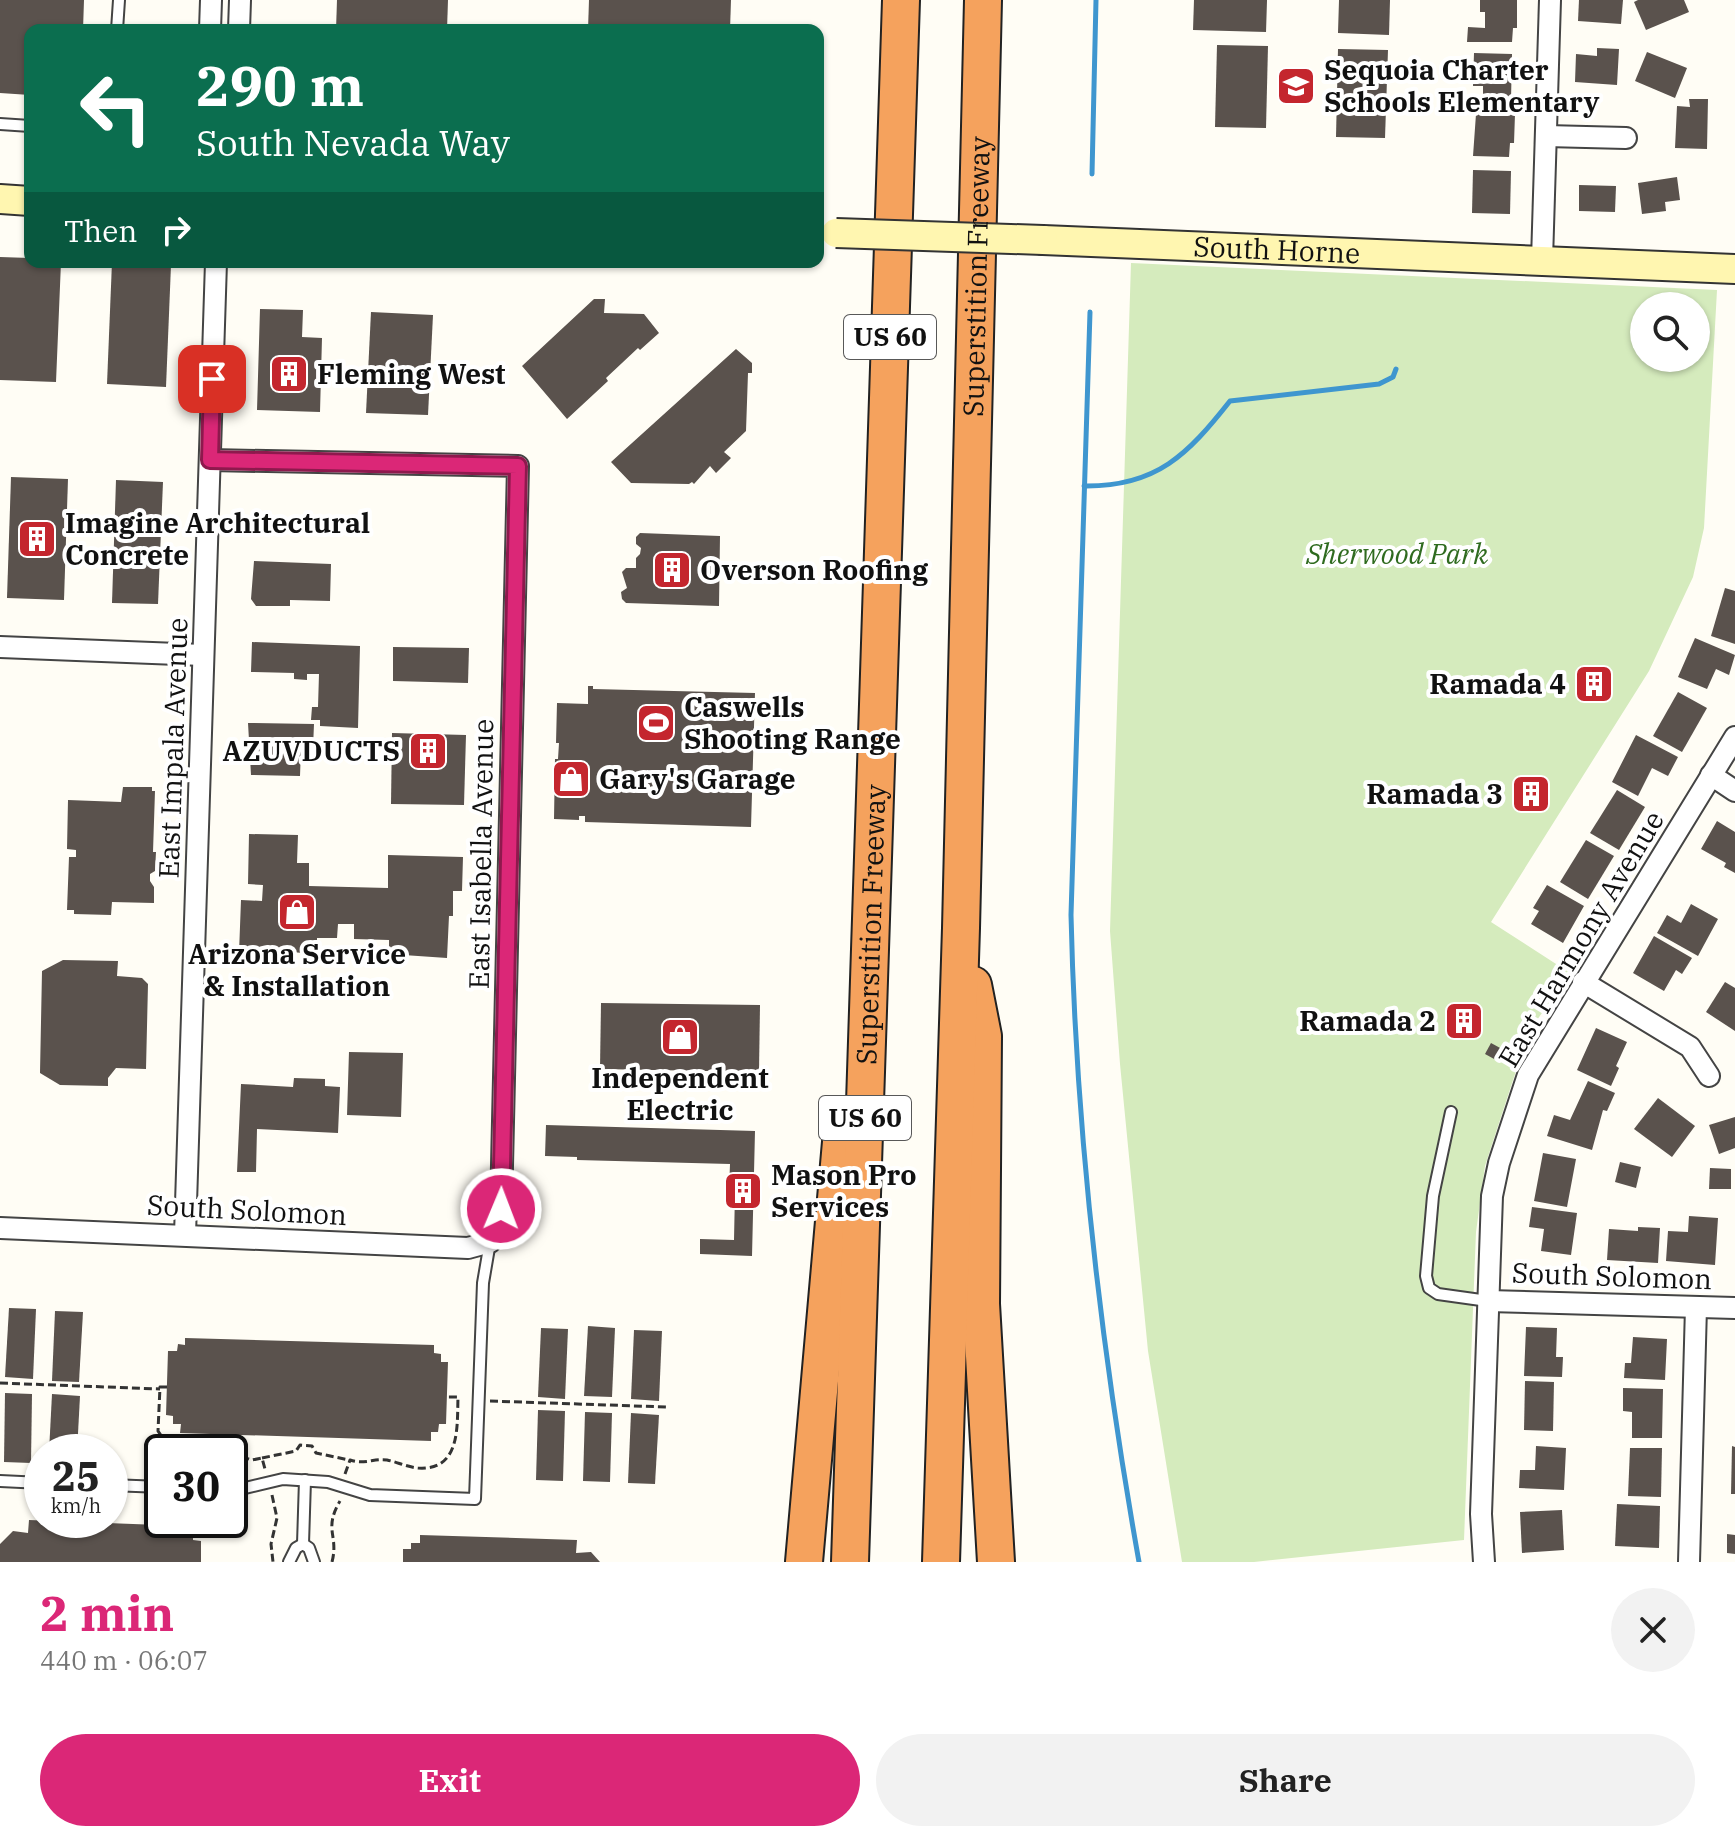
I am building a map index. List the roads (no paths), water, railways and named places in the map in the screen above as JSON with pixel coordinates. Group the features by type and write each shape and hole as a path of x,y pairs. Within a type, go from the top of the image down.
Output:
{"highway":[{"name":"Superstition Freeway","path":"850,1562 901,0"},
{"name":"Superstition Freeway","path":"941,1562 985,0"},
{"path":"804,1562 819,1414 879,674"},
{"path":"961,928 983,1036 981,1304 996,1562"}],"street":[{"path":"210,24 211,0"},
{"path":"239,24 240,0"},
{"path":"1542,260 1550,0"},
{"path":"1546,136 1626,138"},
{"path":"0,199 24,201"},
{"name":"South Horne","path":"827,232 1735,269"},
{"name":"East Impala Avenue","path":"185,1235 216,268"},
{"name":"East Isabella Avenue","path":"210,460 518,466 502,1198 490,1242"},
{"path":"0,647 203,655"},
{"name":"East Harmony Avenue","path":"1484,1562 1481,1514 1488,1301 1492,1196 1499,1163 1528,1075 1735,737"},
{"path":"1711,775 1735,791"},
{"path":"1583,982 1690,1047 1709,1076"},
{"name":"South Solomon","path":"0,1228 468,1248 490,1242"},
{"name":"South Solomon","path":"1488,1301 1735,1308"},
{"path":"1689,1562 1696,1307"}],"lane":[{"path":"117,24 119,0"},
{"path":"0,124 24,126"},
{"path":"1451,1112 1433,1196 1426,1276 1429,1288 1438,1294 1488,1301"},
{"path":"248,1487 283,1479 305,1480 344,1485 370,1495 475,1499 483,1283 490,1242"},
{"path":"303,1544 305,1480"},
{"path":"0,1481 24,1482"},
{"path":"289,1562 296,1548 303,1544"},
{"path":"303,1544 309,1548 314,1562"}],"waterway":[{"path":"1092,174 1096,0"},
{"path":"1090,312 1071,915 1074,996 1078,1077 1102,1321 1139,1562"},
{"path":"1084,486 1132,481 1169,464 1200,437 1230,401 1379,384 1393,377 1396,369"}],"place":[{"name":"Sequoia Charter Schools Elementary","path":"1296,86"},
{"name":"Fleming West","path":"289,374"},
{"name":"Imagine Architectural Concrete","path":"37,539"},
{"name":"Overson Roofing","path":"672,570"},
{"name":"Ramada 4","path":"1594,684"},
{"name":"Caswells Shooting Range","path":"656,723"},
{"name":"AZUVDUCTS","path":"428,751"},
{"name":"Gary's Garage","path":"571,779"},
{"name":"Ramada 3","path":"1531,794"},
{"name":"Arizona Service & Installation","path":"297,912"},
{"name":"Ramada 2","path":"1464,1021"},
{"name":"Independent Electric","path":"680,1037"},
{"name":"Mason Pro Services","path":"743,1191"}],"park label":[{"name":"Sherwood Park","path":"1397,554"}]}
